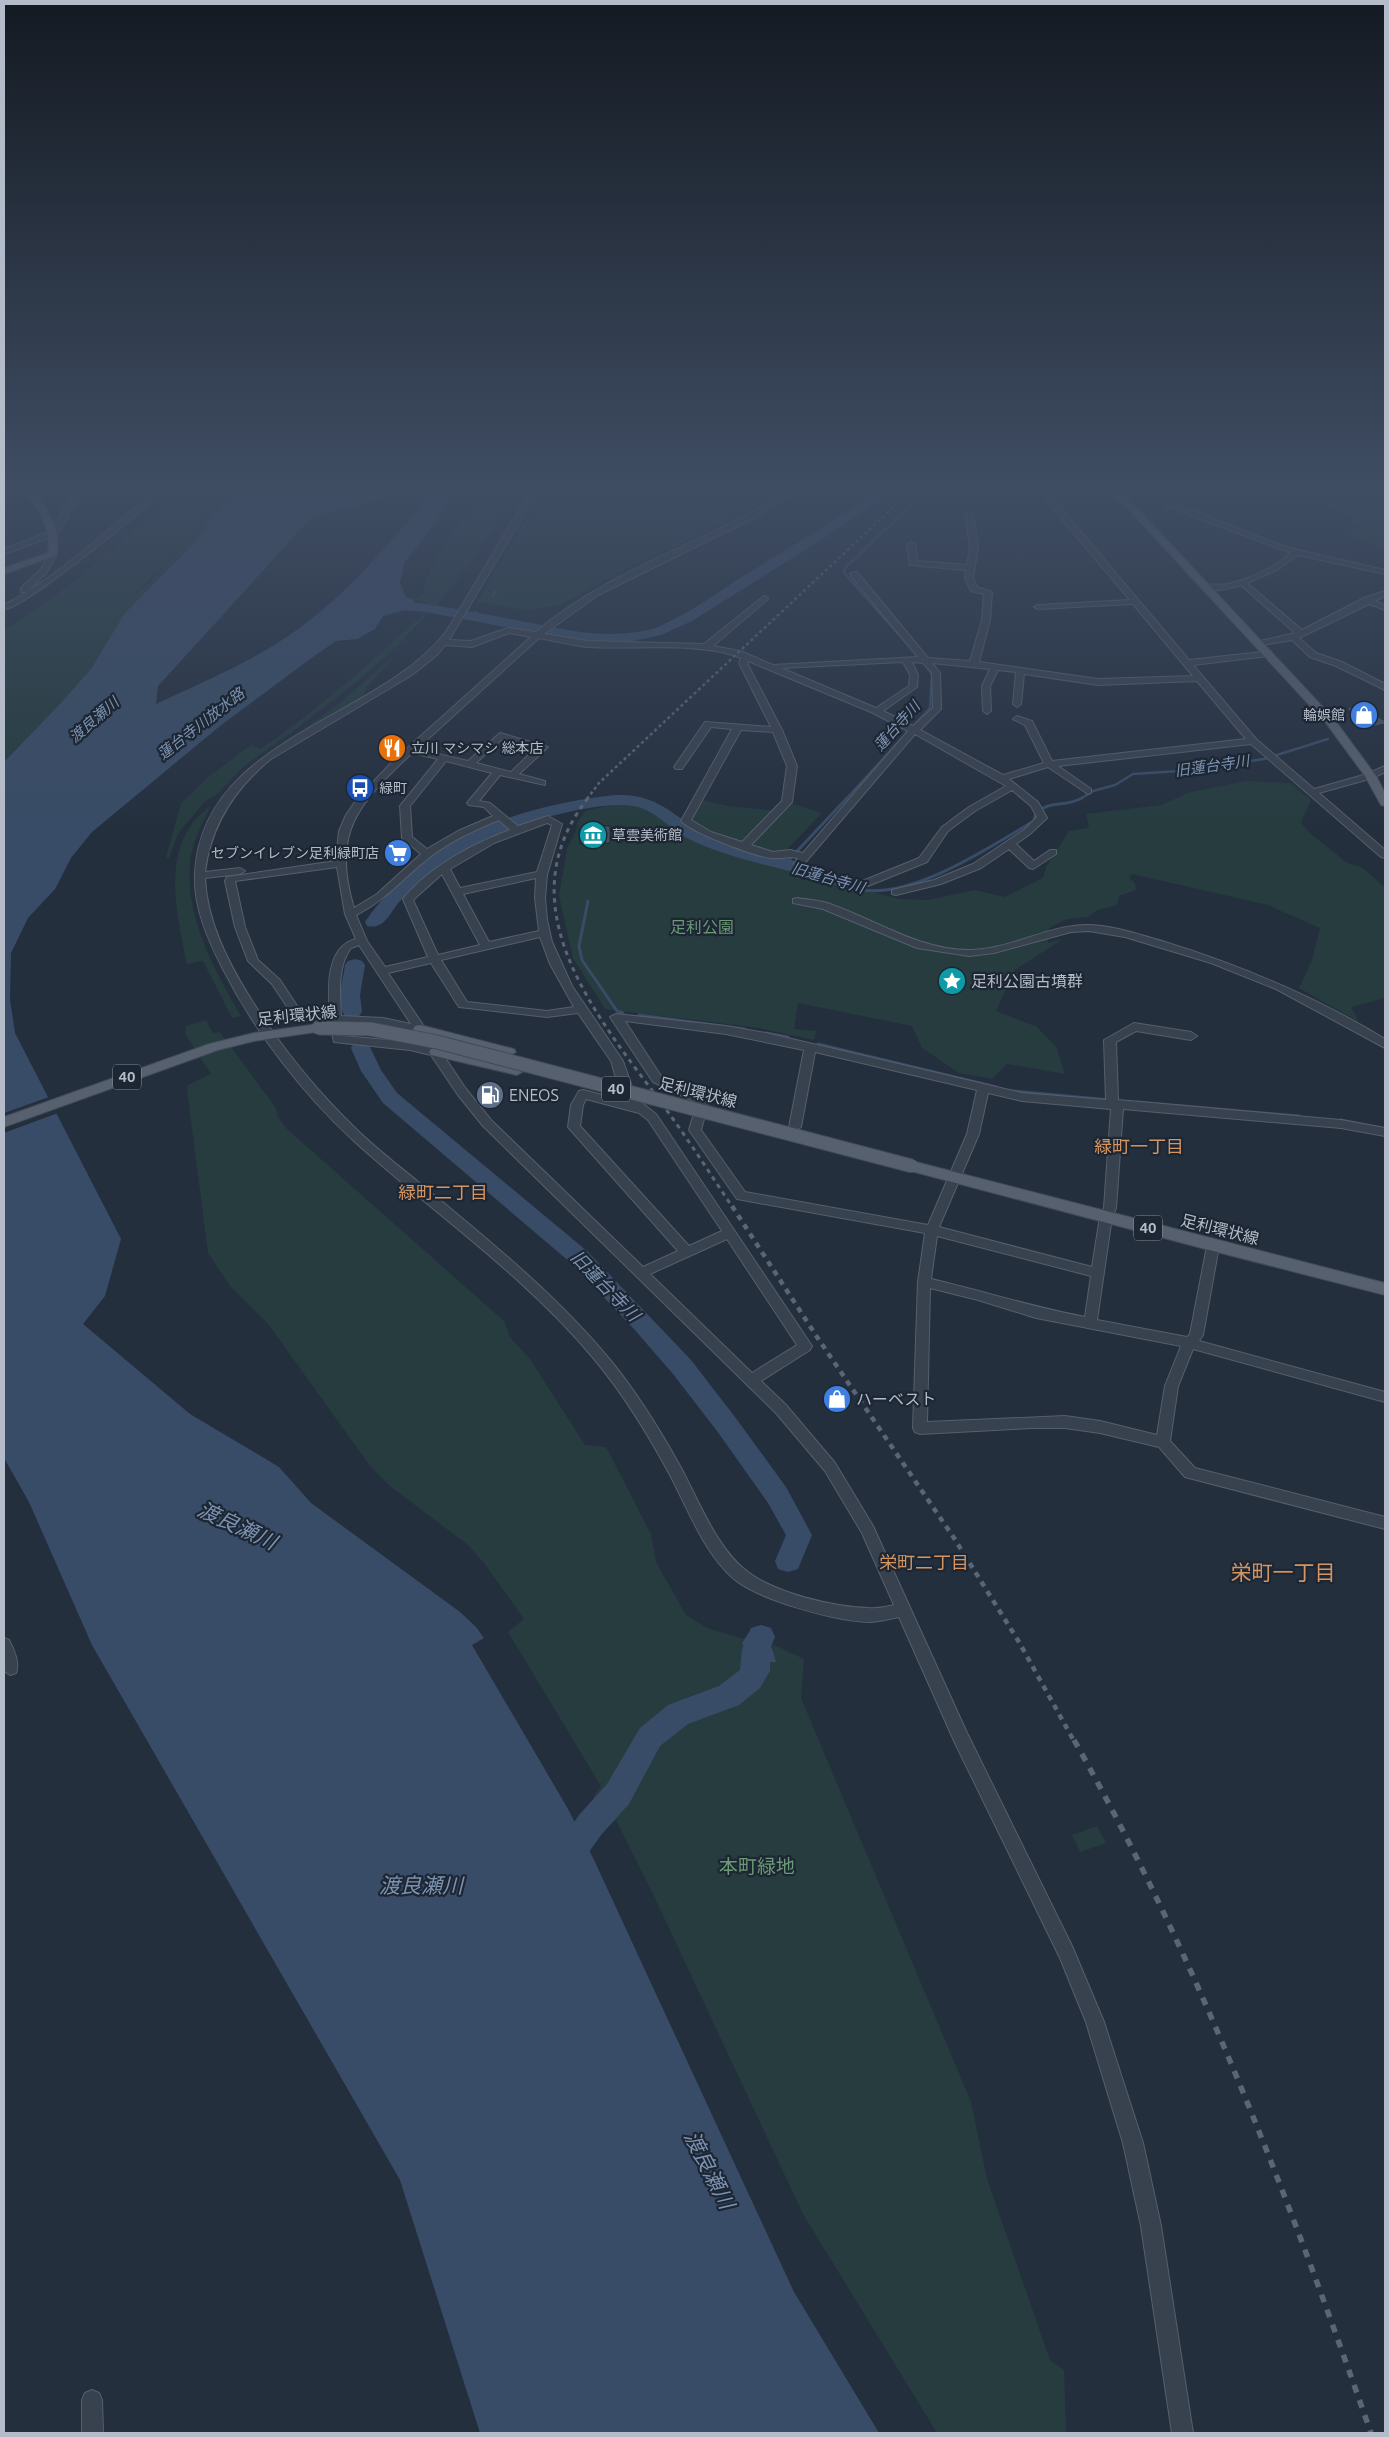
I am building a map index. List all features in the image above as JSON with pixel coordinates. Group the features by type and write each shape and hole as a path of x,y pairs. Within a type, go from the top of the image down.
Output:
{"main road":[{"path":"1217,599 1330,721 1370,776 1385,803"},
{"name":"足利環状線","path":"4,1122 186,1056 251,1037 318,1028 363,1028 411,1036 956,1177 1213,1246 1385,1289"},
{"path":"420,1029 673,1095 700,1105 720,1116"},
{"path":"436,1052 682,1114 711,1118 720,1116"}],"street":[{"path":"5,608 15,599"},
{"path":"5,608 23,599"},
{"path":"470,599 444,642 409,673 268,757 247,774 221,805 205,846 201,876 204,905 216,941 240,989 270,1034 311,1088 340,1120 510,1265 565,1318 597,1353 630,1396 658,1439 726,1560 742,1577 769,1591 852,1613 880,1615 904,1609"},
{"path":"586,599 550,624 412,750 359,802 344,831 342,860 344,891 350,914 362,941 462,1092 487,1123 752,1380 802,1432 830,1467 868,1530 961,1738 1068,1956 1092,2013 1113,2074 1133,2143 1152,2226 1183,2433"},
{"path":"706,647 763,599"},
{"path":"738,727 686,821 708,834 772,855 790,853 802,860 914,730 936,709 936,673 928,660 875,599"},
{"path":"974,663 988,616 989,599"},
{"path":"1131,599 1253,741 1385,855"},
{"path":"1258,599 1298,636 1312,655 1339,664 1385,687"},
{"path":"1259,644 1298,636 1370,599"},
{"path":"1367,600 1385,608"},
{"path":"1038,607 1134,602"},
{"path":"444,642 472,644 508,630 611,646 706,647 746,656 877,711 1002,778 1035,804 1042,818 1027,832 977,866 937,882 896,892"},
{"path":"1186,663 1268,653"},
{"path":"744,846 787,802 792,766 778,730 743,663 746,656"},
{"path":"769,665 799,666 878,659 906,659 974,663 1098,682 1136,682 1198,678"},
{"path":"877,711 913,687 914,675 906,659"},
{"path":"988,711 986,686 995,667"},
{"path":"1017,704 1020,671"},
{"path":"1017,719 1029,723 1049,764 1088,791"},
{"path":"679,767 708,724 778,730"},
{"path":"469,765 500,736 543,746 512,776"},
{"path":"1002,778 1049,764 1253,741"},
{"path":"412,750 542,783"},
{"path":"427,854 407,838 404,806 444,758"},
{"path":"1314,792 1370,776 1385,769"},
{"path":"498,772 472,803 487,805 514,828"},
{"path":"864,884 923,860 945,828 972,809 1012,786"},
{"path":"350,914 370,905 427,854 472,828 502,817"},
{"path":"582,1009 547,1014 463,1005 434,958 408,899 424,882 444,868 514,828 548,819 557,824 545,854 539,892 544,933 559,974 617,1061 623,1083 640,1108 652,1117 805,1346 752,1380"},
{"path":"1009,843 1033,866 1053,852"},
{"path":"201,876 342,860"},
{"path":"342,860 236,877 230,881 240,927 257,966 276,982 300,1018 334,1018 389,1022 420,1029"},
{"path":"444,868 486,946"},
{"path":"457,892 541,874"},
{"path":"797,901 826,906 921,946 969,953 994,950 1071,929 1089,928 1126,934 1215,961 1280,987 1367,1032 1385,1044"},
{"path":"382,970 544,933"},
{"path":"362,941 348,945 340,958 334,997 334,1018 338,1039 410,1046 436,1052"},
{"path":"1098,1273 932,1230 741,1196 695,1130 702,1100 657,1079 616,1018 726,1030 1022,1097 1113,1102 1239,1114 1350,1125 1385,1132"},
{"path":"1090,1324 1106,1217 1110,1208 1113,1102 1110,1040 1134,1027 1191,1036"},
{"path":"795,1127 810,1048"},
{"path":"983,1089 973,1134 932,1230 924,1282 920,1428 1065,1422 1100,1427 1163,1442 1190,1473 1385,1523"},
{"path":"640,1108 582,1094 577,1105 574,1127 687,1252"},
{"path":"641,1273 729,1233"},
{"path":"1163,1442 1170,1389 1190,1343 1196,1335 1213,1246"},
{"path":"924,1282 1036,1312 1190,1343 1385,1397"},
{"path":"4,1645 10,1668"},
{"path":"92,2400 93,2433"}],"green space":[{"path":"50,599 139,599 124,614 91,669 4,762 4,631"},
{"path":"417,599 443,599 436,606 415,600"},
{"path":"479,599 571,599 557,606 525,610 477,602"},
{"path":"425,613 427,614 395,648 356,682 295,730 256,757 240,770 219,793 205,801 178,834 169,858 166,857 181,803 206,779 251,745 261,749 283,733 345,684"},
{"path":"395,655 367,687 362,698 299,735 297,734 341,702"},
{"name":"足利公園","path":"1247,781 1290,783 1311,800 1301,823 1311,834 1346,862 1363,868 1385,888 1385,998 1351,1007 1359,1022 1299,988 1312,960 1320,928 1268,905 1132,874 1129,878 1135,883 1136,890 1119,896 1117,905 1097,910 1088,917 1067,919 1049,928 1048,943 1063,939 1015,970 996,1011 1037,1027 1056,1047 1065,1074 1007,1064 992,1079 959,1073 922,1048 912,1026 798,1003 794,1029 816,1031 814,1040 759,1028 605,1009 573,958 559,896 567,849 578,826 576,825 585,811 611,806 628,804 646,807 662,815 685,833 698,799 728,806 777,811 787,802 822,813 772,865 899,899 927,900 975,890 1005,897 1043,878 1046,867 1069,831 1089,828 1086,814 1161,805 1190,792"},
{"path":"211,806 192,850 189,877 191,898 202,939 241,1016 232,1018 203,961 187,964 176,901 175,879 177,858 183,839 194,821"},
{"name":"本町緑地","path":"206,1020 213,1033 220,1032 276,1108 278,1117 287,1129 504,1321 510,1337 530,1359 585,1445 606,1447 651,1534 656,1562 686,1615 707,1628 744,1639 742,1643 748,1651 776,1662 772,1644 804,1659 801,1698 971,2102 987,2179 1050,2360 1064,2370 1066,2433 937,2433 803,2214 653,1894 616,1820 608,1827 593,1797 601,1786 508,1632 524,1619 484,1563 468,1545 391,1487 370,1466 269,1325 230,1286 208,1253 187,1090 188,1085 211,1074 186,1035 185,1026"},
{"path":"1097,1826 1106,1843 1080,1852 1072,1835"}],"water":[{"name":"渡良瀬川","path":"139,599 237,599 158,686 156,704 223,673 272,646 310,620 335,599 415,600 405,610 383,616 375,629 357,639 336,641 310,659 220,726 92,832 71,858 55,889 28,918 11,953 10,1000 15,1033 121,1239 105,1296 83,1324 190,1414 279,1467 311,1503 460,1612 476,1627 484,1638 472,1645 568,1809 594,1860 794,2292 879,2433 480,2433 400,2180 92,1645 29,1502 4,1458 4,762 91,669 124,614"},
{"path":"749,1632 765,1639 771,1645 776,1662 752,1662 742,1643"}],"pier":[{"path":"49,1097 58,1113 4,1133 4,1113"}],"building":[{"name":"輪娯館","path":"1358,705 1385,721 1385,724 1366,728 1347,708"},
{"name":"草雲美術館","path":"600,826 610,826 610,843 580,844 579,829 600,829"}],"waterway":[{"name":"蓮台寺川放水路","path":"431,609 590,638 629,637 661,631 687,618 718,599"},
{"name":"蓮台寺川","path":"867,599 909,646"},
{"name":"蓮台寺川放水路","path":"379,604 425,608"},
{"name":"蓮台寺川放水路","path":"473,617 476,612"},
{"name":"蓮台寺川","path":"846,799 930,708 932,674 925,664"},
{"name":"旧蓮台寺川","path":"1081,799 1093,791 1115,785 1133,774 1180,771 1264,759 1328,739"},
{"name":"蓮台寺川","path":"785,864 847,798"},
{"name":"旧蓮台寺川","path":"794,867 854,889 884,890 906,886 929,878 974,856 1034,821 1036,812 1042,808 1069,803 1081,799"},
{"name":"旧蓮台寺川","path":"374,922 393,898 415,876 439,858 466,842 494,829 523,819 552,811 609,801 629,800 645,803 661,811 697,836 794,867"},
{"path":"588,901 579,946 582,960 617,1011 623,1013"},
{"name":"旧蓮台寺川","path":"352,1012 350,995 355,965"},
{"path":"639,1015 744,1029"},
{"path":"766,1033 788,1037"},
{"path":"818,1044 996,1087"},
{"name":"旧蓮台寺川","path":"361,1048 371,1071 390,1098 579,1257 682,1367 777,1495 799,1535 788,1561"},
{"path":"1012,1091 1110,1100"},
{"path":"1137,1102 1299,1116"},
{"path":"1341,1120 1385,1129"},
{"name":"旧蓮台寺川","path":"566,1859 590,1825 618,1794 650,1737 678,1714 729,1696 750,1679 756,1671 756,1649 761,1637"}],"railway":[{"path":"587,799 599,783 796,599"},
{"path":"588,798 564,838 555,878 557,918 568,957 587,995 610,1032 679,1127 733,1208"},
{"path":"732,1206 817,1337 954,1538 1019,1642 1074,1741"},
{"path":"1074,1740 1119,1823 1201,1993 1273,2167 1371,2433"}],"place":[{"name":"輪娯館","path":"1364,715"},
{"name":"立川 マシマシ 総本店","path":"392,748"},
{"name":"緑町","path":"360,788"},
{"name":"草雲美術館","path":"593,835"},
{"name":"セブンイレブン足利緑町店","path":"398,853"},
{"name":"足利公園古墳群","path":"952,981"},
{"name":"ENEOS","path":"490,1095"},
{"name":"ハーベスト","path":"837,1399"}],"district":[{"name":"緑町一丁目","path":"1139,1147"},
{"name":"緑町二丁目","path":"443,1193"},
{"name":"栄町二丁目","path":"924,1563"},
{"name":"栄町一丁目","path":"1283,1573"}]}
